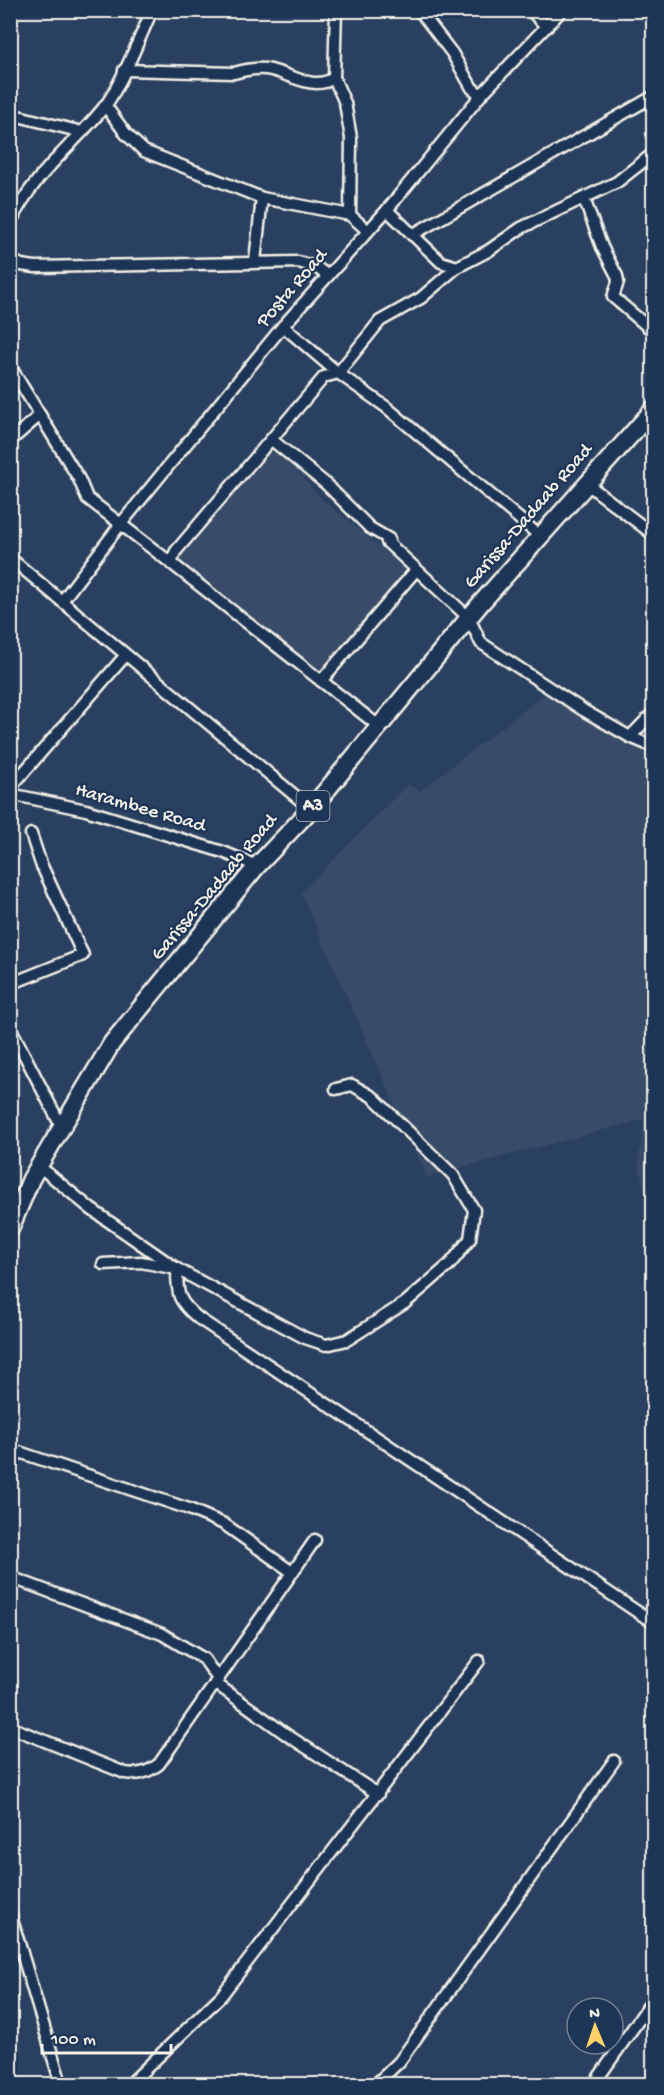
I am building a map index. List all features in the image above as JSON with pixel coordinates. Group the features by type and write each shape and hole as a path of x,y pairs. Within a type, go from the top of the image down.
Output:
{"highway":[{"name":"Garissa-Dadaab Road","path":"11,1228 39,1166 112,1043 257,866 311,808 469,618 586,483 654,409"}],"street":[{"path":"10,224 37,179 105,105 152,10"},
{"path":"336,10 334,78 345,103 351,138 350,215"},
{"path":"419,10 452,53 472,88 481,95"},
{"path":"530,10 547,27"},
{"name":"Posta Road","path":"62,601 120,525 283,326 387,210 481,95 562,10"},
{"path":"124,70 234,73 246,69 270,70 299,81 318,82 334,78"},
{"path":"412,235 654,96"},
{"path":"105,105 126,134 144,151 262,198 350,215 368,231"},
{"path":"10,114 82,132"},
{"path":"171,563 176,551 324,376 338,373 380,321 421,298 457,267 488,251 520,228 617,182 654,153"},
{"path":"255,261 262,198"},
{"path":"584,199 602,247 617,276 618,282 613,297 637,321 654,332"},
{"path":"387,210 441,262 457,267"},
{"path":"10,259 21,265 35,267 255,261 307,263 328,276"},
{"path":"283,326 338,373 386,407 541,537"},
{"path":"10,366 79,479 87,498 380,727"},
{"path":"10,441 40,415"},
{"path":"272,440 326,484 370,528 383,533 389,539 387,542 469,618 481,643 583,710 630,737 654,747"},
{"path":"586,483 654,536"},
{"path":"10,558 125,656 311,808"},
{"path":"321,681 416,570"},
{"path":"10,788 125,656"},
{"path":"630,737 654,712"},
{"name":"Harambee Road","path":"10,794 86,810 223,852 257,866"},
{"path":"10,984 83,955 40,864 31,834"},
{"path":"10,1027 61,1126"},
{"path":"39,1166 90,1209 177,1269 305,1338 326,1345 347,1340 405,1302 450,1264 471,1239 474,1210 453,1175 373,1097 352,1085 336,1089"},
{"path":"103,1264 141,1262 177,1269"},
{"path":"177,1269 177,1290 183,1305 198,1318 654,1623"},
{"path":"10,1449 189,1509 224,1524 292,1572"},
{"path":"10,1727 125,1773 138,1775 148,1772 159,1764 315,1540"},
{"path":"10,1577 162,1634 204,1659 217,1681 287,1735 378,1794"},
{"path":"130,2085 221,1996 479,1661"},
{"path":"376,2085 399,2062 614,1761"},
{"path":"10,1913 13,1930 61,2085"},
{"path":"594,2085 654,1998"}],"shaded area":[{"path":"271,443 323,500 411,573 321,680 172,563"},
{"path":"546,693 653,756 653,1225 638,1164 644,1119 427,1177 301,893 408,784 420,791"}]}
